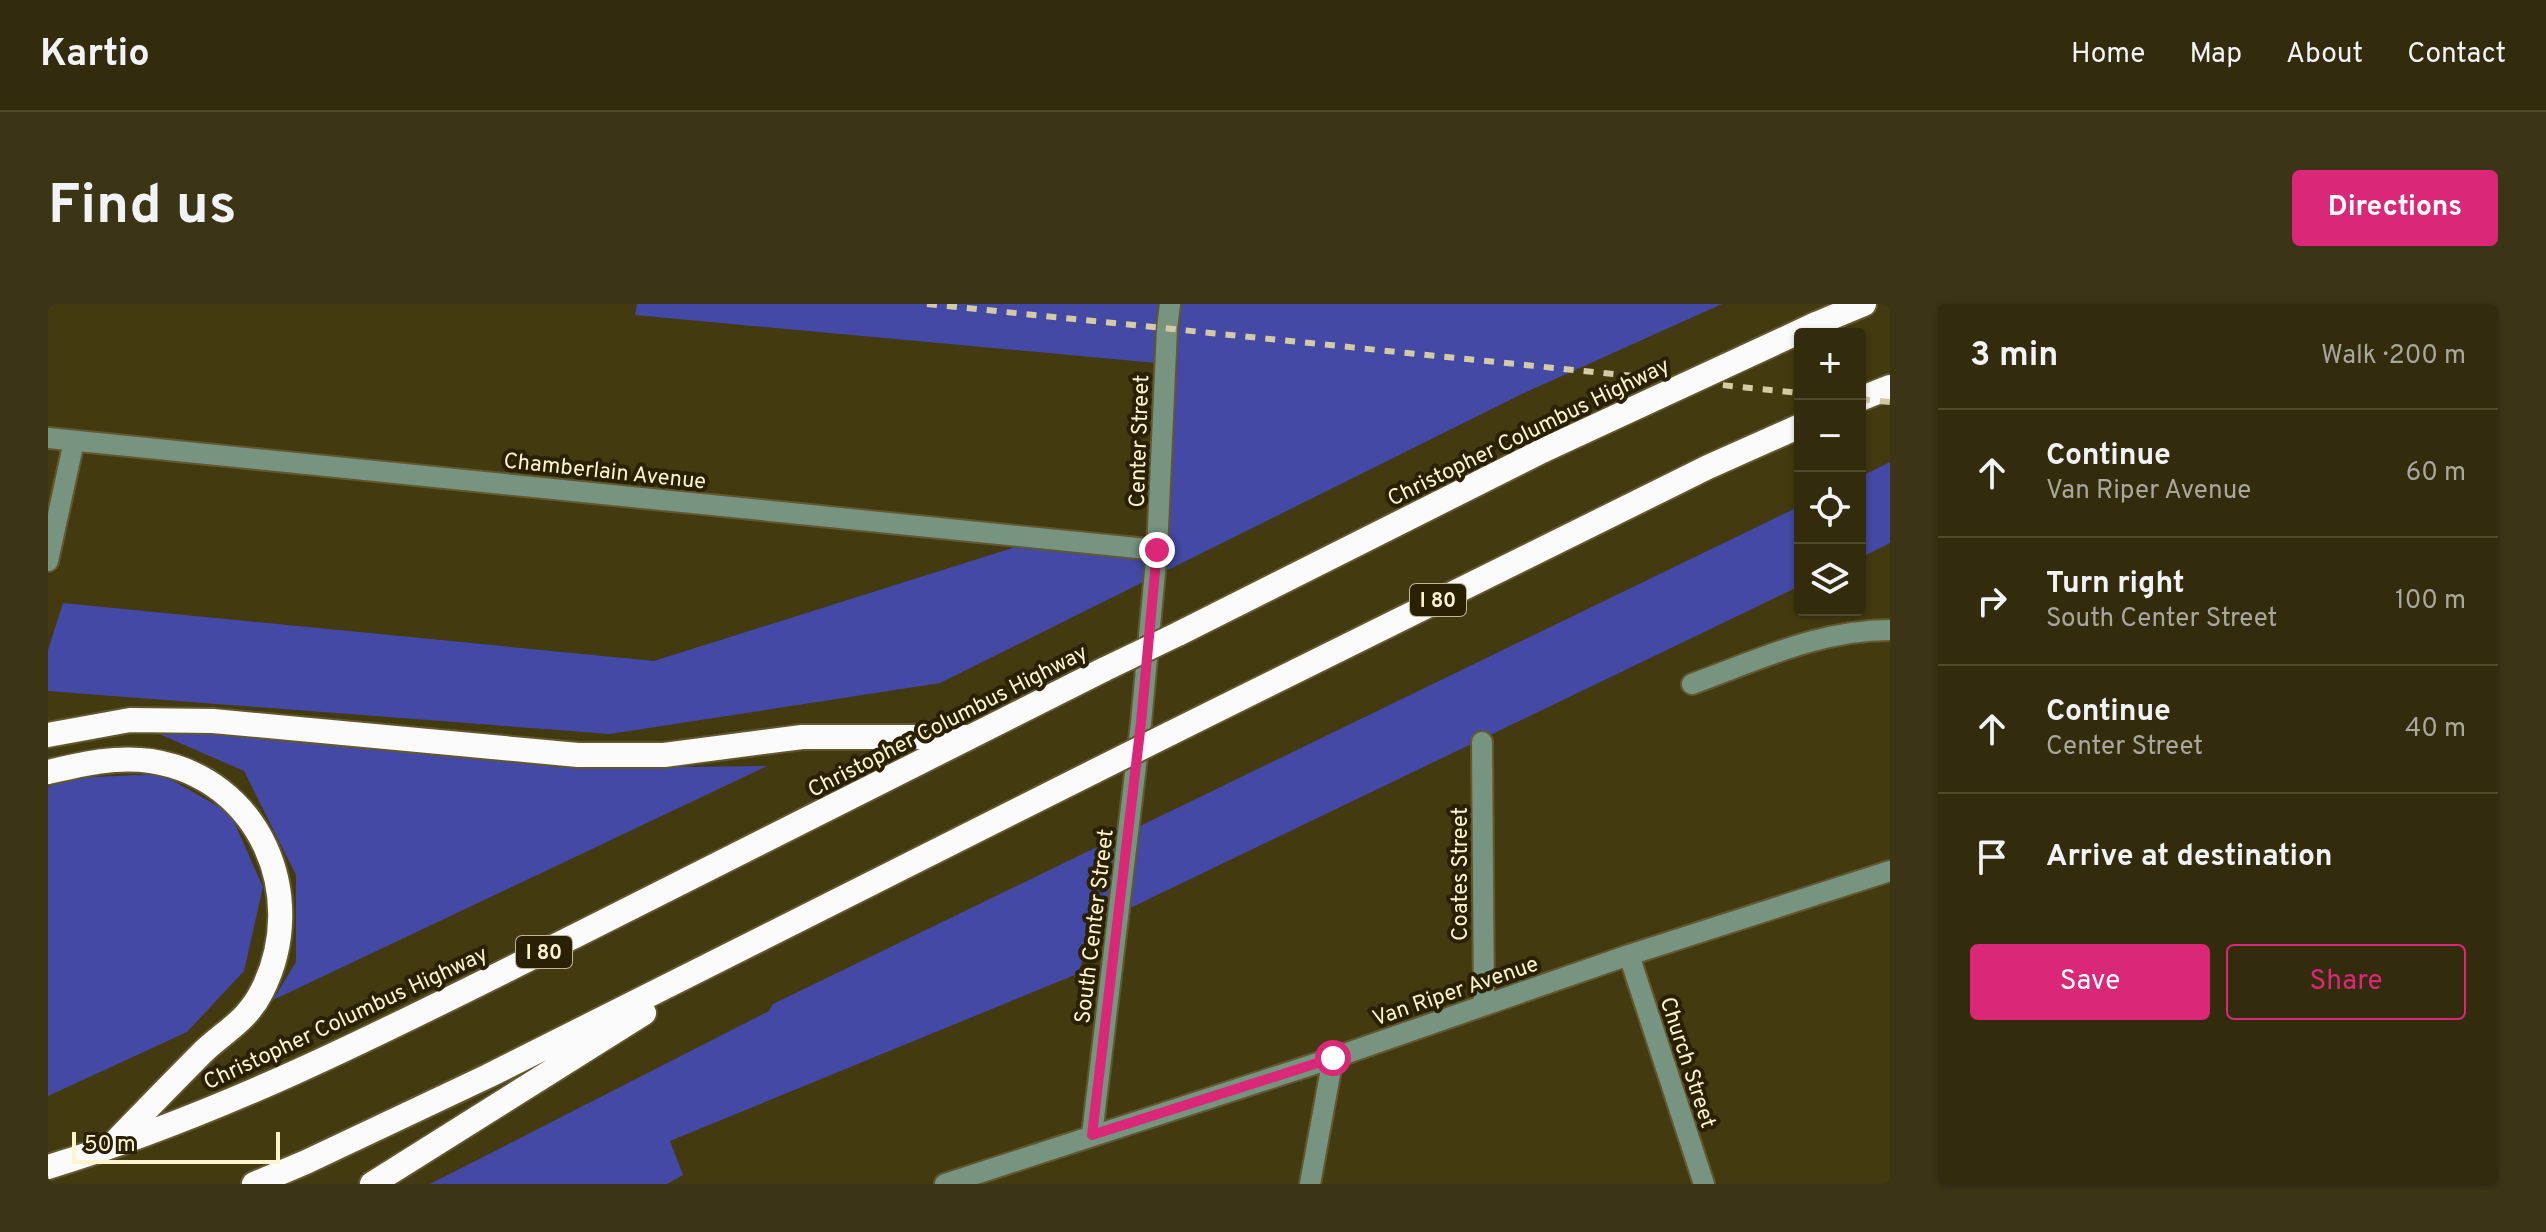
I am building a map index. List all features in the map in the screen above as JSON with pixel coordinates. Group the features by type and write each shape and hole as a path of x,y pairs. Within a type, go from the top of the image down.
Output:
{"highway":[{"name":"Christopher Columbus Highway","path":"48,1167 108,1149 282,1079 532,958 1544,450 1864,304"},
{"path":"1866,397 1890,387"},
{"name":"I 80","path":"254,1184 398,1119 1708,467 1794,429"},
{"path":"48,735 130,720 213,721 578,755 664,755 802,737 972,737"},
{"path":"48,772 104,760 129,759 177,767 200,778 221,791 255,827 276,873 281,898 279,948 260,995 236,1025 207,1049 108,1149"},
{"path":"372,1184 765,937"}],"street":[{"name":"Center Street","path":"1141,723 1157,550 1170,304"},
{"name":"Chamberlain Avenue","path":"48,438 1157,550"},
{"path":"48,561 74,441"},
{"path":"1692,684 1817,637 1864,630 1890,630"},
{"name":"South Center Street","path":"1092,1135 1141,723"},
{"name":"Coates Street","path":"1482,742 1484,1005"},
{"name":"Van Riper Avenue","path":"945,1184 1890,871"},
{"name":"Church Street","path":"1629,955 1704,1184"},
{"path":"1310,1184 1333,1058"}],"shaded area":[{"path":"637,304 1722,304 1524,393 940,683 610,734 48,691 48,650 63,603 654,661 1035,541 1155,547 1167,364 635,315"},
{"path":"1890,462 1890,543 1866,555 1866,544 1866,474"},
{"path":"1794,509 1794,589 1099,923 1077,974 670,1141 683,1175 667,1184 430,1184 769,1011 773,1004"},
{"path":"150,730 301,737 595,768 767,766 273,1000 296,962 296,875 244,771"},
{"path":"161,774 230,813 263,887 244,971 187,1032 48,1096 48,787 73,778"}],"railway":[{"path":"927,304 1794,392"},
{"path":"1866,400 1890,402"}],"route":[{"path":"1157,550 1141,723 1092,1135 1333,1058"}]}
